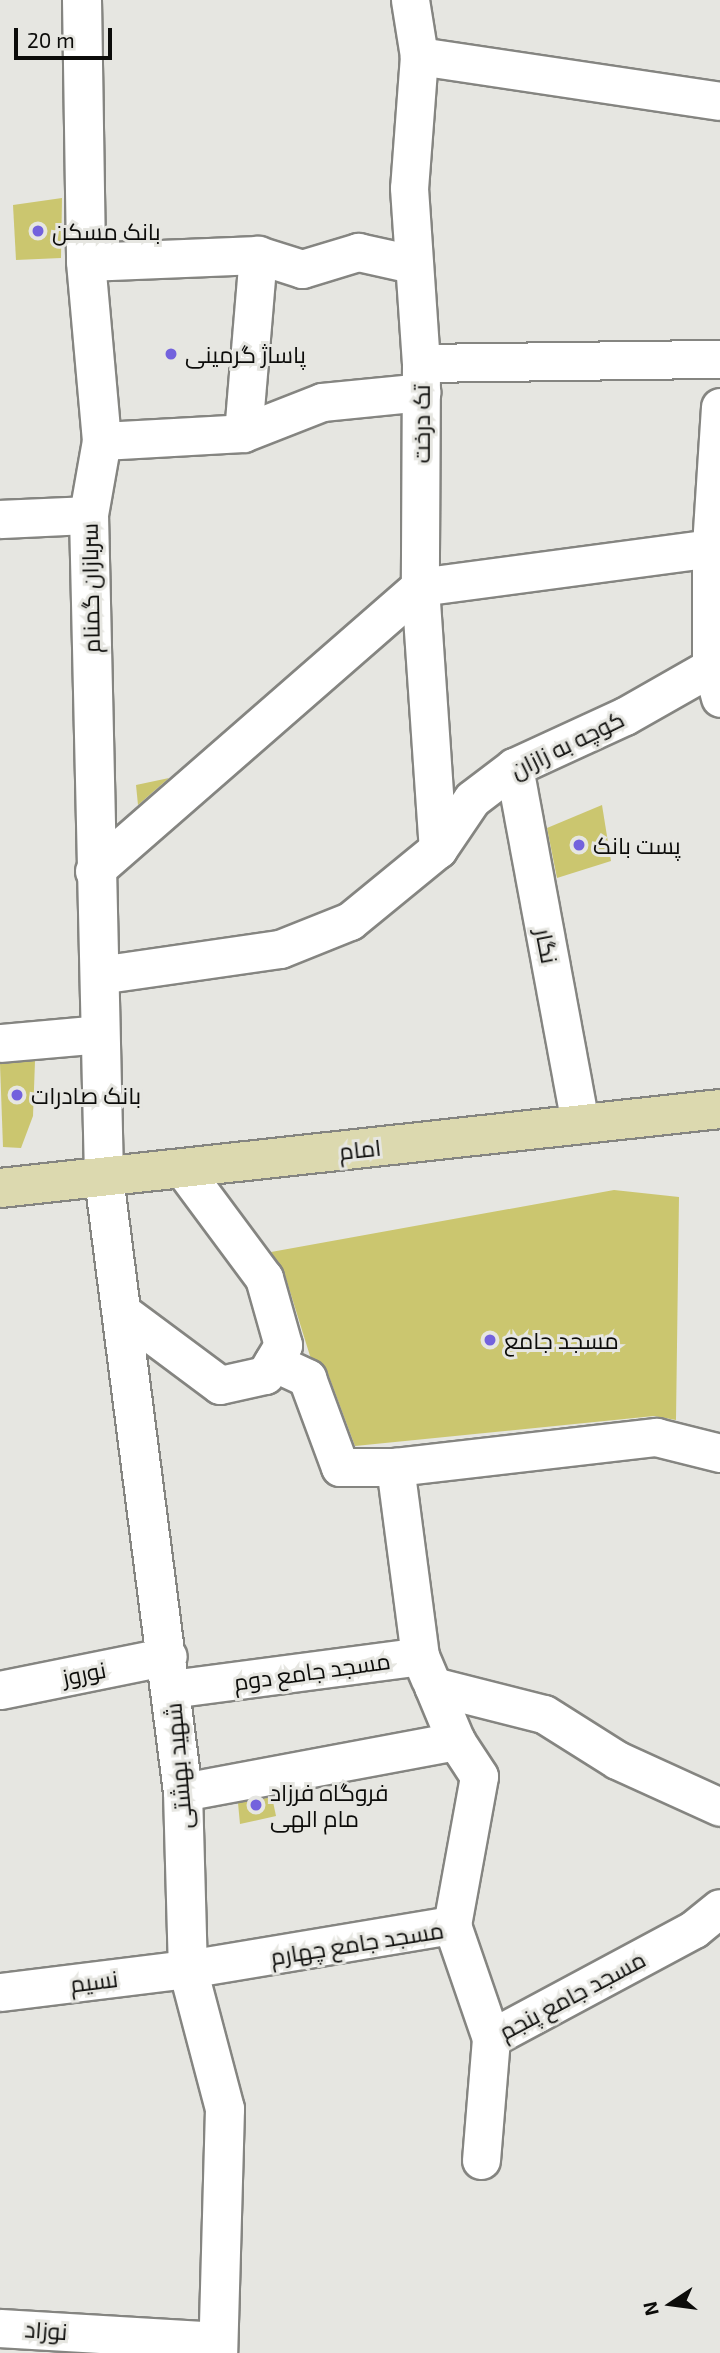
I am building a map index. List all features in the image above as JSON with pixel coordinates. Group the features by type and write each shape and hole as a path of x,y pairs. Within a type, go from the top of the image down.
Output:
{"main road":[{"name":"امام","path":"0,1188 720,1109"}],"street":[{"name":"سربازان گمنام","path":"82,0 86,262 102,441 89,514 94,872 104,1178"},
{"name":"تک درخت","path":"410,0 419,56 409,188 415,225 412,264 422,378 420,587 438,849"},
{"path":"419,56 720,101"},
{"path":"86,262 258,255 302,269 358,252 412,264"},
{"path":"243,433 258,255"},
{"path":"102,441 243,433 321,402 422,378 720,359"},
{"path":"717,675 711,548 720,407"},
{"path":"0,519 89,514"},
{"path":"94,872 420,587 711,548"},
{"name":"کوچه به زازان","path":"99,975 280,949 350,921 438,849 472,799 514,767 717,675"},
{"name":"نگار","path":"514,767 580,1124"},
{"path":"0,1043 100,1034"},
{"path":"122,1312 220,1385 265,1375 283,1345 264,1278 183,1169"},
{"name":"شهید بهشتی","path":"104,1178 170,1673 183,1792 188,1969 225,2109 218,2347"},
{"path":"273,1362 307,1378 340,1467 395,1467 656,1437 720,1453"},
{"path":"395,1467 427,1671 456,1741 479,1776 452,1925"},
{"path":"427,1671 544,1714 617,1760 720,1807"},
{"name":"مسجد جامع دوم","path":"170,1673 427,1671"},
{"name":"نوروز","path":"0,1690 170,1673"},
{"path":"183,1792 456,1741"},
{"name":"مسجد جامع پنجم","path":"481,2160 491,2038 694,1929 720,1908"},
{"name":"مسجد جامع چهارم","path":"188,1969 452,1925 491,2038"},
{"name":"نسیم","path":"0,1992 188,1969"},
{"name":"نوزاد","path":"0,2328 218,2347"}],"building":[{"name":"بانک مسکن","path":"62,198 61,258 16,260 13,205"},
{"path":"169,778 138,805 136,785"},
{"name":"پست بانک","path":"602,805 611,861 557,878 547,828"},
{"name":"بانک صادرات","path":"35,1061 33,1116 21,1148 3,1147 0,1064"},
{"name":"مسجد جامع","path":"614,1190 679,1197 676,1420 654,1416 355,1446 327,1371 310,1356 284,1272 271,1252"},
{"name":"فروگاه فرزاد مام الهی","path":"272,1797 276,1816 240,1824 238,1803"}],"place":[{"name":"بانک مسکن","path":"38,231"},
{"name":"پاساژ گرمینی","path":"171,354"},
{"name":"پست بانک","path":"579,845"},
{"name":"بانک صادرات","path":"17,1095"},
{"name":"مسجد جامع","path":"490,1340"},
{"name":"فروگاه فرزاد مام الهی","path":"256,1805"}]}
